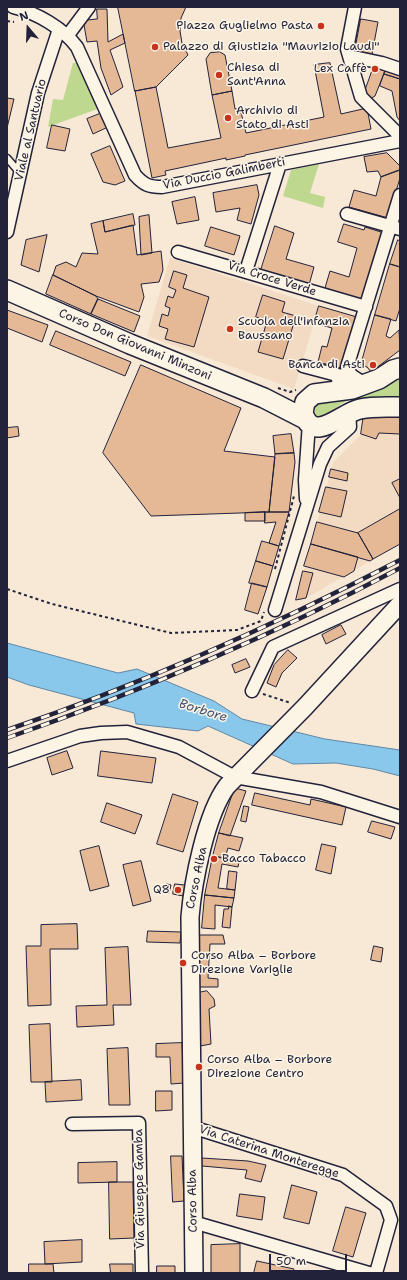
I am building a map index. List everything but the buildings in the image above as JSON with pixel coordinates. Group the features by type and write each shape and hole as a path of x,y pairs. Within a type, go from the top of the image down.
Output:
{"main road":[{"name":"Corso Don Giovanni Minzoni","path":"7,290 130,344 264,398 307,421"},
{"name":"Corso Don Giovanni Minzoni","path":"264,398 293,397 314,394 337,383 379,379 398,367"},
{"path":"314,394 309,397 303,407 307,421 320,427 336,429 349,412 373,407 400,407"}],"street":[{"path":"13,7 23,10 63,32"},
{"name":"Viale al Santuario","path":"7,232 38,93 63,32 89,7"},
{"path":"354,7 348,49 361,96 400,136"},
{"name":"Via Duccio Galimberti","path":"63,32 77,47 136,175 144,185 151,187 162,187 400,141"},
{"path":"349,56 382,63 400,69"},
{"path":"246,270 280,164"},
{"path":"360,381 351,375 347,367 366,307 396,228 400,195"},
{"path":"347,214 396,228"},
{"name":"Via Croce Verde","path":"178,252 246,270 366,307"},
{"path":"303,366 337,383"},
{"path":"307,421 305,480 307,508"},
{"path":"270,608 307,508 323,455 336,429"},
{"path":"252,691 273,647 400,589"},
{"name":"Corso Alba","path":"194,1273 190,917 191,901 199,861 222,792 298,705 400,604"},
{"path":"7,761 80,736 101,733 127,732 179,747 241,771 321,792 400,817"},
{"name":"Via Giuseppe Gamba","path":"72,1124 139,1123 142,1273"},
{"name":"Via Caterina Monteregge","path":"192,1127 343,1175 386,1206 392,1220 376,1273"},
{"path":"193,1222 369,1273"}],"lane":[{"path":"7,158 20,173"}],"path":[{"path":"7,21 14,22"},
{"path":"274,573 294,491"},
{"path":"7,590 52,604 172,633 237,630 261,621 270,608"},
{"path":"252,691 298,705"}],"shaded area":[{"name":"Scuola dell'infanzia Baussano","path":"170,258 319,306 294,389 147,336"},
{"path":"364,414 400,417 400,544 306,598 296,600 333,463 361,434"}],"green space":[{"path":"73,63 78,63 100,108 48,127 53,99 63,100"},
{"path":"319,164 310,193 325,197 323,208 283,196 291,170"},
{"path":"400,379 400,398 357,398 373,392"},
{"path":"350,399 325,414 317,416 315,413 317,404"}],"water":[{"name":"Borbore","path":"7,643 118,673 137,669 214,701 242,719 325,739 400,750 400,776 373,769 336,763 293,764 208,726 198,731 136,724 134,713 29,685 7,677"}],"railway":[{"path":"7,730 108,693 255,631 400,560"},
{"path":"7,738 108,701 256,639 400,568"}],"place":[{"name":"Piazza Guglielmo Pasta","path":"321,26"},
{"name":"Palazzo di Giustizia \"Maurizio Laudi\"","path":"155,47"},
{"name":"Lex Caffè","path":"375,69"},
{"name":"Chiesa di Sant'Anna","path":"219,75"},
{"name":"Archivio di Stato di Asti","path":"228,118"},
{"name":"Scuola dell'infanzia Baussano","path":"230,329"},
{"name":"Banca di Asti","path":"373,365"},
{"name":"Bacco Tabacco","path":"214,859"},
{"name":"Q8","path":"178,890"},
{"name":"Corso Alba – Borbore Direzione Variglie","path":"183,963"},
{"name":"Corso Alba – Borbore Direzione Centro","path":"199,1067"}]}
